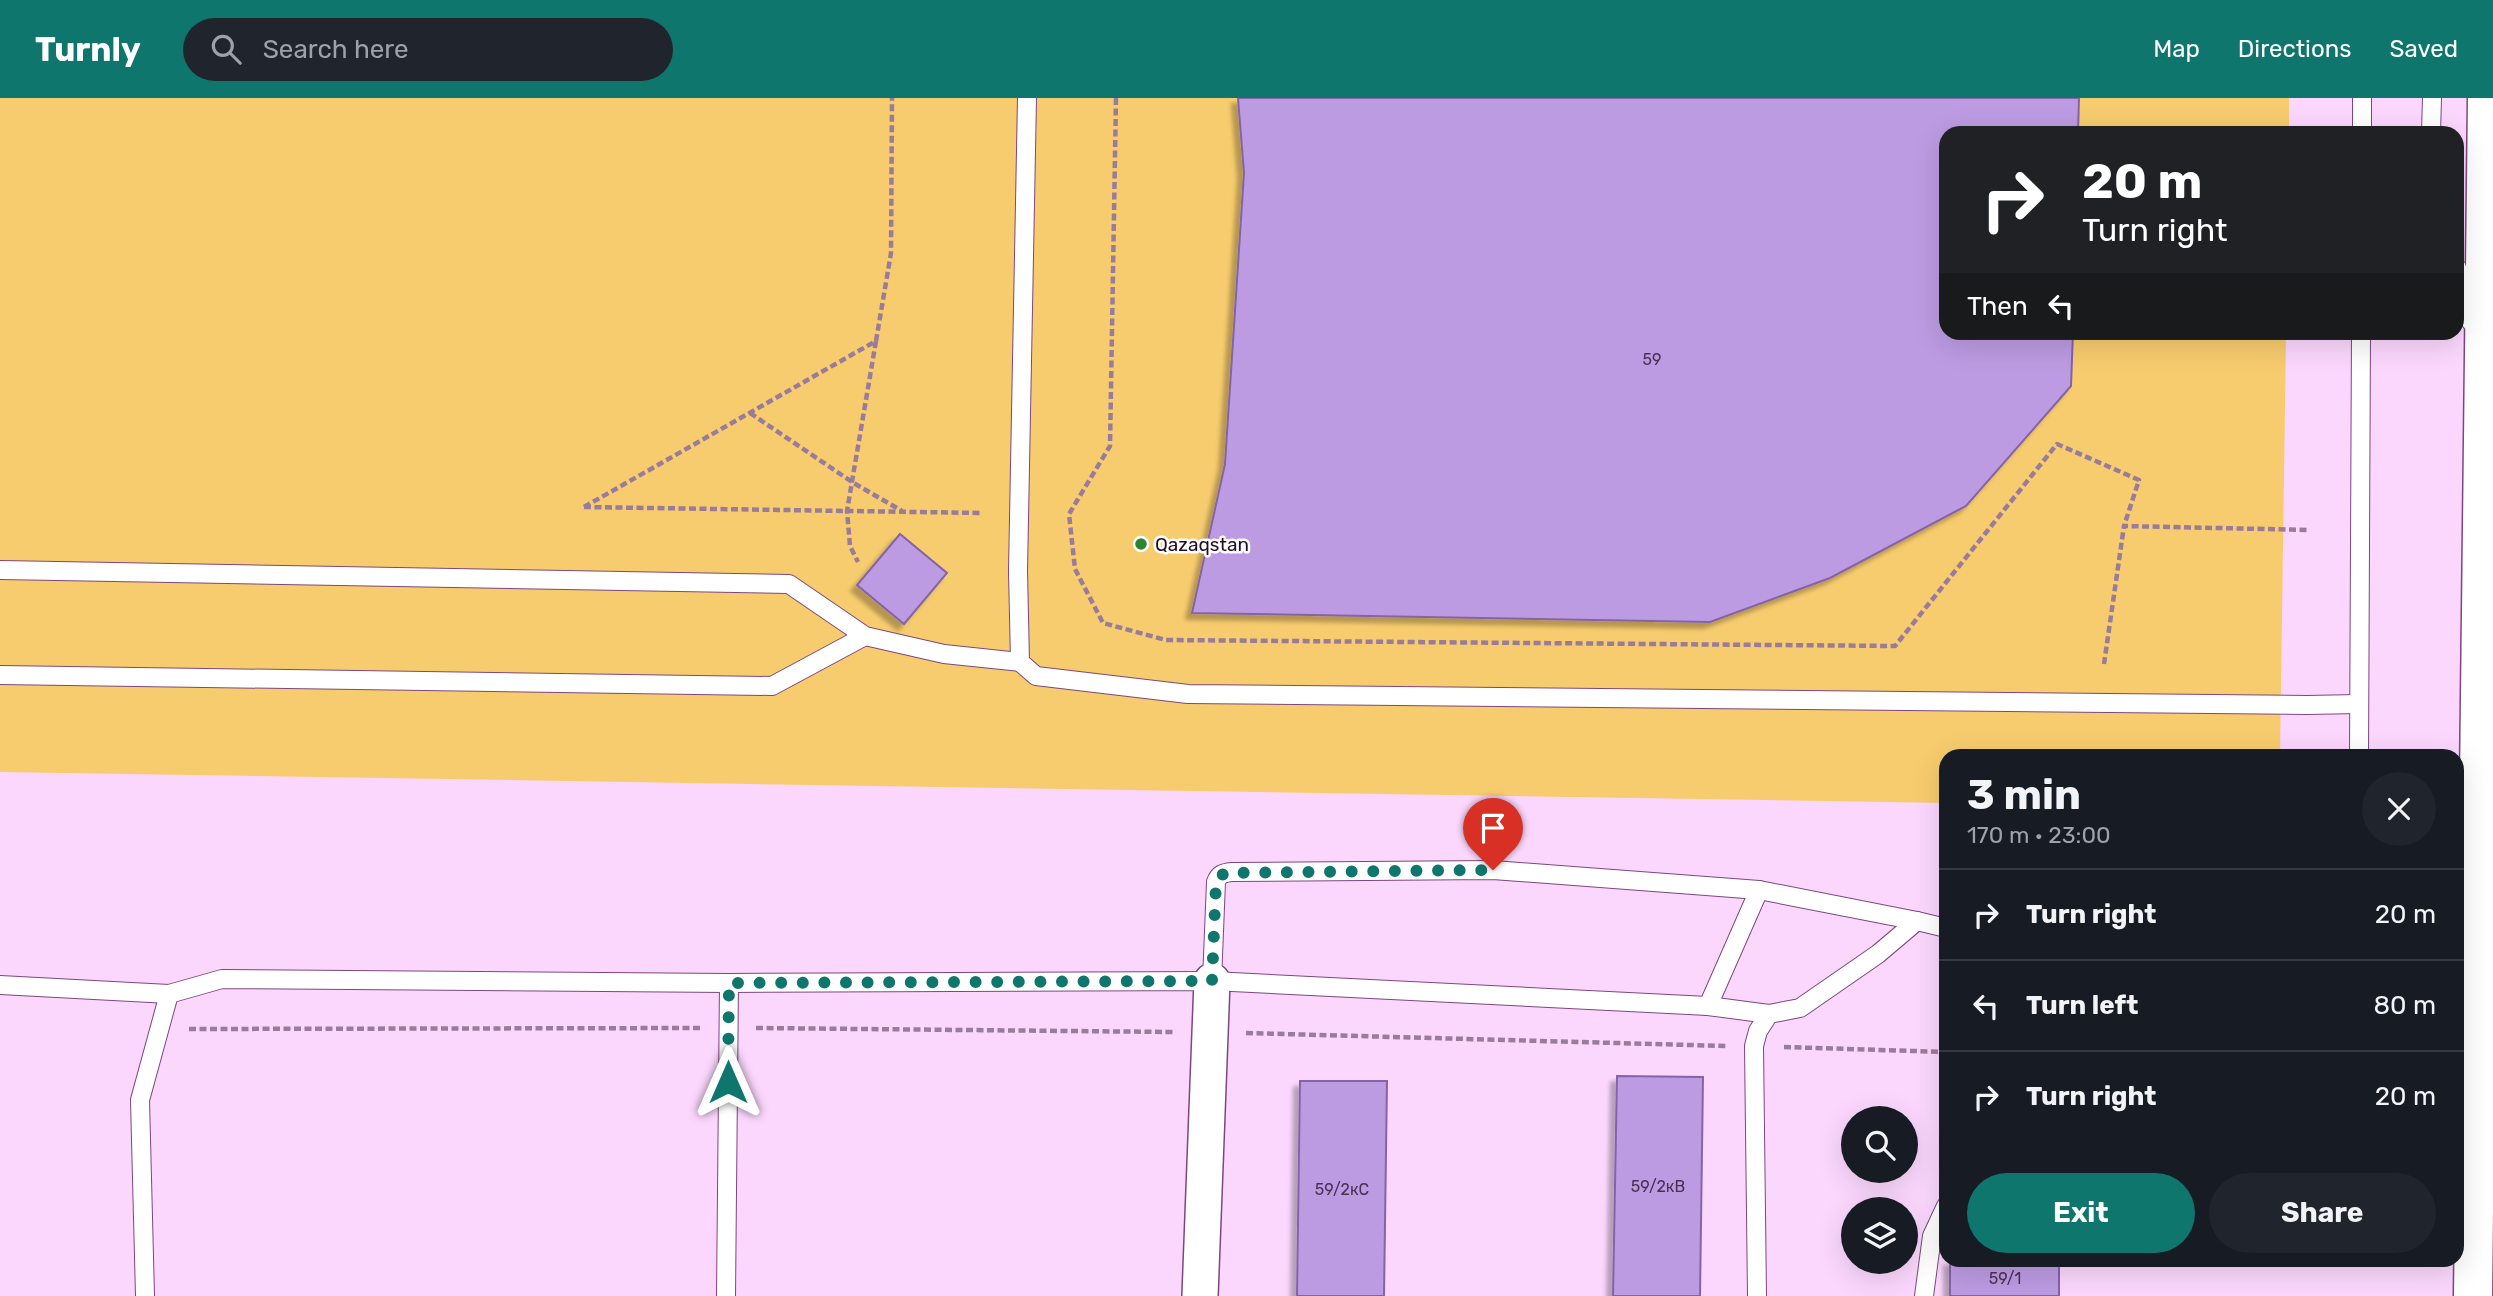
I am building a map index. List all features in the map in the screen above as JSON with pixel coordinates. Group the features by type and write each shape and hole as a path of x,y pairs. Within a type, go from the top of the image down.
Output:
{"main road":[{"path":"2464,976 2484,369 2487,98"},
{"path":"2464,1035 2473,1296"}],"street":[{"path":"1200,1296 1212,981"}],"lane":[{"path":"1020,662 1018,570 1027,98"},
{"path":"2362,98 2362,126"},
{"path":"2431,126 2432,98"},
{"path":"2464,294 2484,369"},
{"path":"2359,749 2361,340"},
{"path":"0,570 789,584 865,636 944,654 1020,662 1036,676 1188,694 2359,704"},
{"path":"0,675 772,686 865,636"},
{"path":"1212,981 1216,882 1224,873 1493,870 1759,890 1939,926"},
{"path":"1708,1006 1759,890"},
{"path":"0,985 169,994 222,979 729,983 1212,981 1708,1006 1769,1014 1800,1008 1878,954 1917,921"},
{"path":"726,1296 729,983"},
{"path":"145,1296 140,1100 169,994"},
{"path":"1757,1296 1754,1046 1758,1031 1769,1014"},
{"path":"1924,1296 1932,1236 1939,1221"}],"path":[{"path":"858,562 850,546 847,511 891,253 892,98"},
{"path":"1116,98 1110,446 1069,514 1075,569 1103,623 1166,640 1895,646 2057,444 2139,480 2124,526 2104,664"},
{"path":"876,341 584,507 983,513"},
{"path":"750,413 852,482 905,512"},
{"path":"2124,526 2310,530"},
{"path":"160,1029 729,1028 1210,1032 1939,1052"}],"shaded area":[{"name":"Qazaqstan","path":"0,98 2289,98 2289,126 1939,126 1939,340 2286,340 2280,749 1939,749 1939,803 0,772"}],"building":[{"path":"1238,98 2079,98 2078,126 1939,126 1939,340 2073,340 2071,386 1966,506 1830,578 1710,622 1192,613 1225,464 1244,173"},
{"path":"900,534 947,573 904,624 857,585"},
{"path":"1617,1076 1703,1077 1700,1296 1613,1296"},
{"path":"1300,1081 1387,1081 1384,1296 1297,1296"},
{"path":"1950,1267 2059,1267 2059,1296 1950,1296"}],"place":[{"name":"Qazaqstan","path":"1141,544"}],"route":[{"path":"728,1082 729,983 1212,981 1216,882 1224,873 1493,870"}]}
